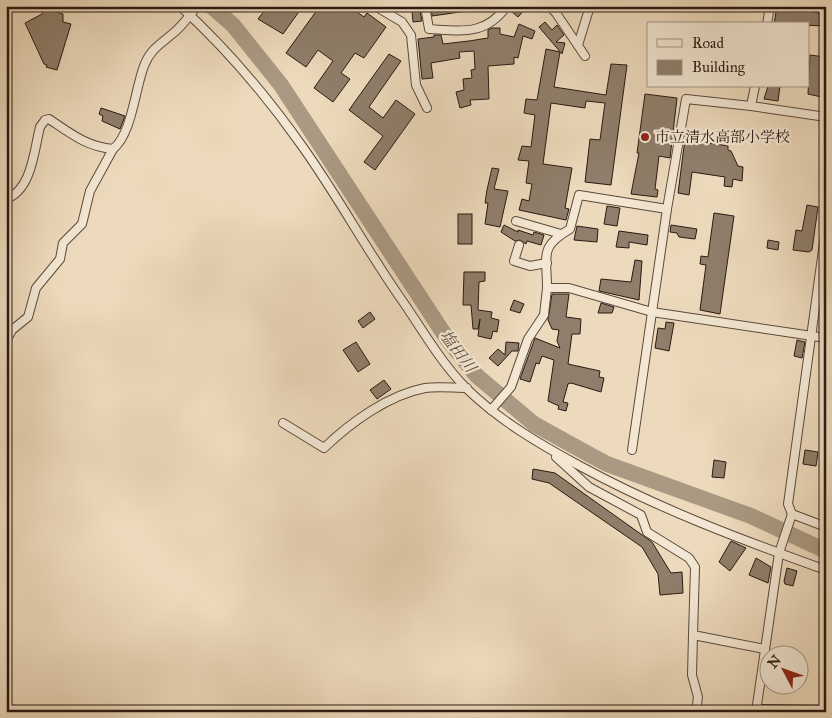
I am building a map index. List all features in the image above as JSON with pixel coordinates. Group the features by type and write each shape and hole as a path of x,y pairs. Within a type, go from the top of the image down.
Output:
{"street":[{"path":"180,6 193,10 269,101 304,148 400,297 448,366 467,388 546,448 590,487 641,515 647,532 688,558 695,567 692,675 698,698 696,712"},
{"path":"375,6 402,22 411,35 416,84 427,108"},
{"path":"425,6 429,29 467,31 480,28 494,20 507,6"},
{"path":"549,6 556,13 585,56"},
{"path":"578,45 590,6"},
{"path":"767,22 770,6"},
{"path":"6,341 12,330 28,317 36,288 60,259 63,243 82,224 90,191 113,149 119,144 125,132 150,53 160,41 172,35 193,10"},
{"path":"751,106 755,88"},
{"path":"632,450 667,209 686,99 826,117"},
{"path":"6,199 13,197 24,185 40,127 45,120 49,119 81,141 97,148 113,149"},
{"path":"493,408 511,387 528,339 544,315 547,288 546,248 553,238 570,229 579,195 667,209"},
{"path":"516,222 561,234"},
{"path":"765,646 779,552 791,518 788,504 826,228"},
{"path":"520,245 514,261 530,266 547,263"},
{"path":"547,288 568,288 652,312 826,338"},
{"path":"283,423 324,448 352,425 404,393 427,388 467,388"},
{"path":"546,448 627,491 826,570"},
{"path":"791,518 826,528"},
{"path":"693,635 760,648"},
{"path":"760,683 756,710 826,710"}],"building":[{"path":"268,6 303,6 283,34 258,19"},
{"path":"320,6 348,6 364,17 367,13 386,27 364,58 355,53 341,73 350,79 333,102 314,88 333,61 318,50 306,67 286,53"},
{"path":"431,6 467,6 467,11 432,16"},
{"path":"515,6 528,6 518,17 511,11"},
{"path":"777,6 790,6 826,15 826,26 810,25 810,22 774,22"},
{"path":"44,8 63,14 63,22 71,24 57,70 46,67 47,65 44,64 25,23 42,14"},
{"path":"420,11 422,21 413,22 412,12"},
{"path":"545,22 552,30 557,25 564,35 556,42 565,43 562,54 539,27"},
{"path":"519,24 535,31 532,39 523,36 518,58 514,57 514,64 488,66 489,99 470,100 471,105 460,108 456,92 464,90 463,79 472,78 471,70 475,69 474,51 459,52 460,58 431,63 433,78 422,79 418,39 441,35 443,44 469,41 488,38 488,30 492,28 500,28 500,34 514,37"},
{"path":"546,49 560,52 554,87 606,95 611,64 627,65 611,185 585,182 590,139 600,140 605,103 586,101 585,108 551,103 543,164 572,168 565,208 569,209 566,220 519,210 522,199 529,201 532,184 526,183 529,161 518,160 522,146 531,147 535,115 524,113 526,99 537,100"},
{"path":"389,54 401,61 369,107 383,118 396,100 415,114 375,170 364,162 383,136 349,110"},
{"path":"810,55 825,57 821,80 826,80 826,98 808,94 808,88 810,88"},
{"path":"767,88 780,88 778,101 764,99"},
{"path":"645,94 677,98 670,158 659,156 655,189 658,190 657,197 631,194 639,153 637,153"},
{"path":"101,108 125,116 120,129 102,121 103,116 99,114"},
{"path":"685,139 728,146 728,150 731,151 738,166 743,167 742,181 733,179 732,187 724,186 725,177 692,172 689,195 678,193"},
{"path":"492,168 499,169 494,189 508,191 500,227 485,224 488,203 485,203"},
{"path":"807,205 818,207 812,250 809,252 793,250 796,230 802,231"},
{"path":"607,206 620,208 617,226 604,224"},
{"path":"714,213 734,216 720,314 700,310 706,265 700,264 701,256 708,257"},
{"path":"458,214 472,214 472,244 458,244"},
{"path":"504,225 518,232 518,230 533,235 534,232 544,235 541,245 527,241 526,244 520,240 515,241 501,232"},
{"path":"671,225 697,229 695,239 679,237 677,233 670,232"},
{"path":"577,226 598,229 597,242 574,240"},
{"path":"619,231 648,235 647,245 629,242 629,248 616,247"},
{"path":"768,240 779,242 778,250 767,248"},
{"path":"635,260 642,261 639,300 599,291 601,279 631,282"},
{"path":"464,272 485,272 485,281 479,282 478,310 492,312 491,318 499,320 497,332 493,331 491,339 478,336 480,319 478,329 473,329 471,305 463,305"},
{"path":"552,294 569,294 566,317 581,319 580,334 572,334 568,364 600,371 599,377 604,378 601,392 571,383 568,384 563,402 568,403 566,411 558,409 559,406 548,401 554,360 542,356 539,364 536,363 530,382 520,379 535,338 560,348 557,341 559,330 552,329 548,320"},
{"path":"514,300 524,304 520,313 510,310"},
{"path":"601,303 614,307 612,313 598,313"},
{"path":"370,312 375,319 363,328 358,321"},
{"path":"666,322 674,323 669,351 655,348 658,328 665,329"},
{"path":"797,340 805,342 802,358 794,356"},
{"path":"356,342 370,364 358,372 343,350"},
{"path":"506,342 519,343 518,351 512,351 498,366 489,358 498,349 505,355"},
{"path":"384,380 391,389 377,399 370,390"},
{"path":"805,450 818,452 816,466 803,464"},
{"path":"714,460 726,462 724,478 712,477"},
{"path":"533,469 555,473 652,542 671,573 682,572 683,593 660,595 658,574 642,547 549,483 532,479"},
{"path":"731,541 746,548 730,571 719,562"},
{"path":"756,558 771,567 768,583 749,575"},
{"path":"787,568 797,571 793,586 785,584 784,581"}],"waterway":[{"name":"塩田川","path":"211,6 233,25 281,85 448,340 477,376 534,424 607,464 751,516 826,551"}],"place":[{"name":"市立清水高部小学校","path":"645,137"}]}
